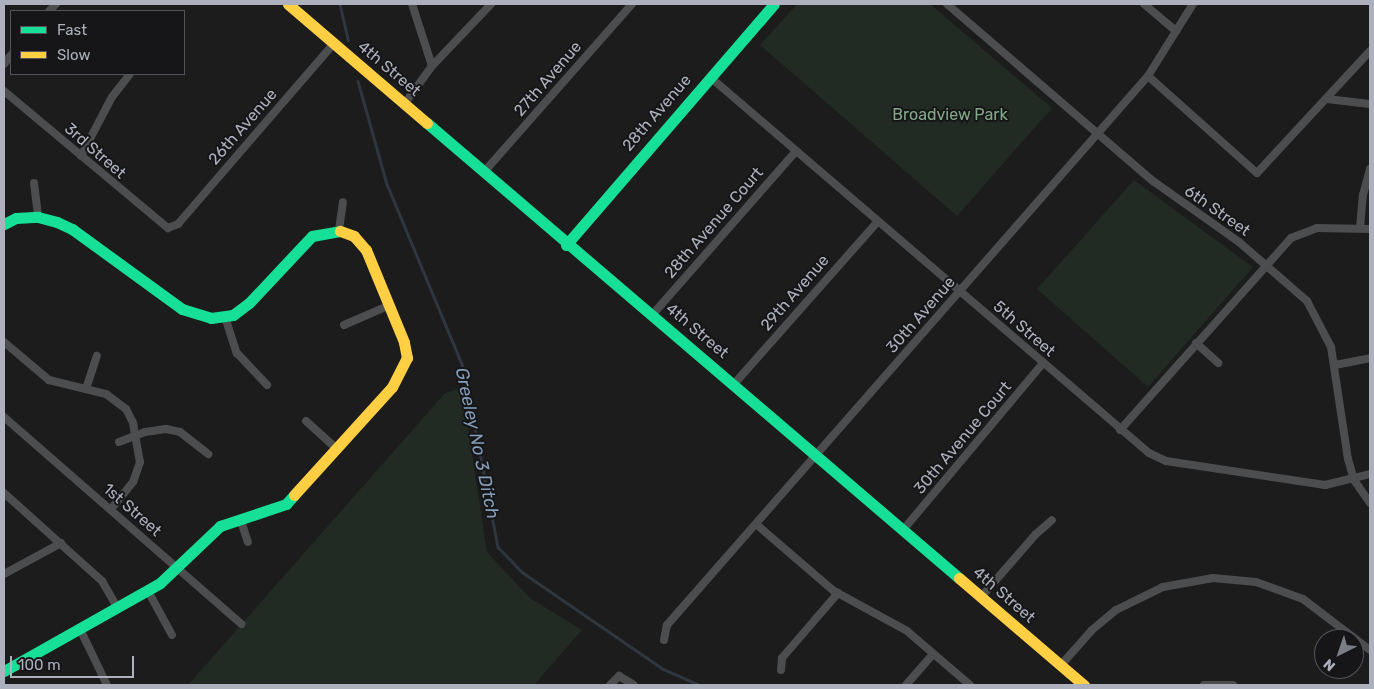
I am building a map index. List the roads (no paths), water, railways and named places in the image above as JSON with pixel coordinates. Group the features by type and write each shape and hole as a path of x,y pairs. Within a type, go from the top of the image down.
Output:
{"street":[{"name":"4th Street","path":"288,4 405,103 566,245 653,314 1084,685"},
{"path":"412,4 432,66"},
{"path":"405,103 432,66 491,4"},
{"name":"27th Avenue","path":"484,172 632,4"},
{"name":"28th Avenue","path":"566,245 774,4"},
{"name":"6th Street","path":"947,4 1152,180 1223,230 1266,265 1311,307 1326,334 1335,365 1345,446 1354,480 1370,503"},
{"path":"1144,4 1176,31"},
{"name":"30th Avenue","path":"664,640 667,625 1148,76 1193,4"},
{"name":"26th Avenue","path":"171,226 178,224 334,43"},
{"path":"1148,76 1257,172 1370,51"},
{"path":"81,156 112,96 129,75"},
{"name":"5th Street","path":"710,76 1149,453 1166,460 1325,486 1354,480 1370,474"},
{"name":"3rd Street","path":"4,91 156,220 168,228 171,226"},
{"path":"1327,99 1370,104"},
{"name":"28th Avenue Court","path":"653,314 796,150"},
{"path":"1360,228 1363,195 1370,169"},
{"path":"34,183 38,217"},
{"path":"339,230 343,202"},
{"path":"4,224 16,218 38,217 72,229 182,309 211,318 225,317 249,304 305,240 320,231 339,230 354,236 363,245 404,342 406,364 392,387 286,504 241,521 220,526 208,534 178,568 148,591 4,671"},
{"name":"29th Avenue","path":"734,384 878,221"},
{"path":"1120,430 1266,265 1299,232 1317,228 1370,229"},
{"path":"344,325 388,306"},
{"path":"225,317 237,353 267,385"},
{"path":"4,342 49,380 106,394 121,403 133,423 139,469 133,482 111,509"},
{"path":"1196,343 1218,362"},
{"path":"86,389 96,356"},
{"path":"1335,365 1370,358"},
{"name":"30th Avenue Court","path":"903,530 1043,363"},
{"name":"1st Street","path":"4,417 241,624"},
{"path":"306,422 337,449"},
{"path":"120,442 166,429 180,432 208,454"},
{"path":"4,493 102,581 117,607"},
{"path":"981,596 1036,534 1052,520"},
{"path":"241,521 248,542"},
{"path":"756,524 838,593 880,614 970,685"},
{"path":"4,574 61,543"},
{"path":"1061,665 1092,630 1116,610 1163,587 1213,578 1256,582 1303,599 1328,615 1370,650"},
{"path":"148,591 172,635"},
{"path":"781,670 782,658 838,593"},
{"path":"80,629 107,685"},
{"path":"906,685 933,654"},
{"path":"610,685 618,676 634,685"},
{"path":"1204,685 1233,685"}],"waterway":[{"name":"Greeley No 3 Ditch","path":"340,4 348,40"},
{"name":"Greeley No 3 Ditch","path":"358,81 387,184 464,369 498,547 522,572 663,669 700,685"}],"park label":[{"name":"Broadview Park","path":"950,115"}]}
